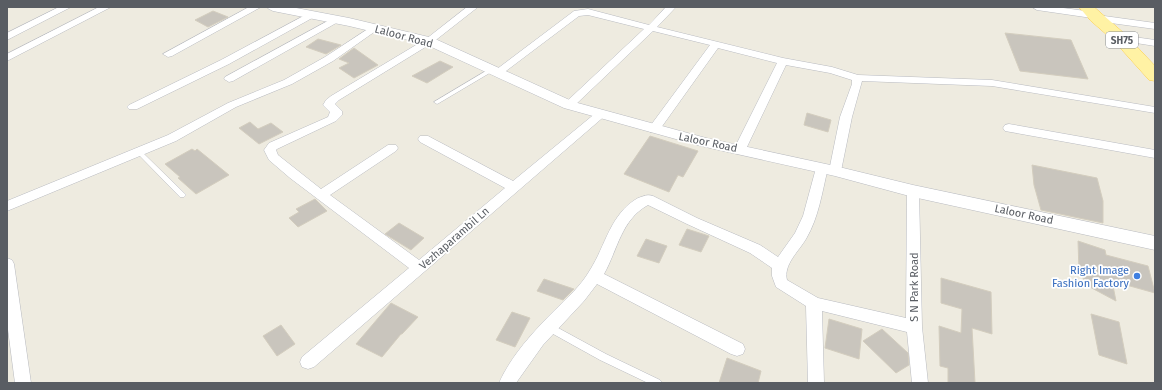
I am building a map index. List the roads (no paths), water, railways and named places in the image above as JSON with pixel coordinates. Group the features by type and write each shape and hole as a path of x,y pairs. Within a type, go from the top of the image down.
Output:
{"main road":[{"name":"SH75","path":"1092,13 1149,65 1155,76"}],"street":[{"path":"7,37 66,7"},
{"path":"7,58 106,7"},
{"path":"168,54 256,7"},
{"name":"Laloor Road","path":"273,7 429,41 569,105 706,143 740,149 828,169 913,191 1155,243"},
{"path":"420,268 294,175 273,157 270,150 272,146 332,119 336,115 336,111 329,105 335,98 429,41 473,7"},
{"path":"569,105 651,28 670,7"},
{"path":"1038,7 1092,13 1155,26"},
{"path":"494,71 577,13 588,12 783,61 832,70 858,78 992,83 1155,110"},
{"path":"133,106 226,62 311,15"},
{"path":"229,79 335,20"},
{"path":"7,206 198,126 232,105 288,82 329,59 374,28"},
{"path":"1120,38 1155,43"},
{"path":"654,129 716,44"},
{"path":"740,149 783,61"},
{"path":"858,78 828,169 810,216 801,235 780,266 779,276 781,283 814,303 914,327"},
{"name":"Vezhaparambil Ln","path":"308,362 601,114"},
{"path":"1009,128 1155,154"},
{"path":"424,139 514,187"},
{"path":"321,195 392,148"},
{"name":"S N Park Road","path":"913,191 914,327 920,383"},
{"path":"507,383 517,367 548,327 581,295 595,276 616,227 632,209 640,202 648,198 692,221 755,249 780,266"},
{"path":"7,264 23,383"},
{"path":"595,276 737,348"},
{"path":"814,303 816,383"}],"lane":[{"path":"437,102 494,71"},
{"path":"138,151 182,195"},
{"path":"548,327 603,357 657,383"}],"place":[{"name":"Right Image Fashion Factory","path":"1137,276"}]}
